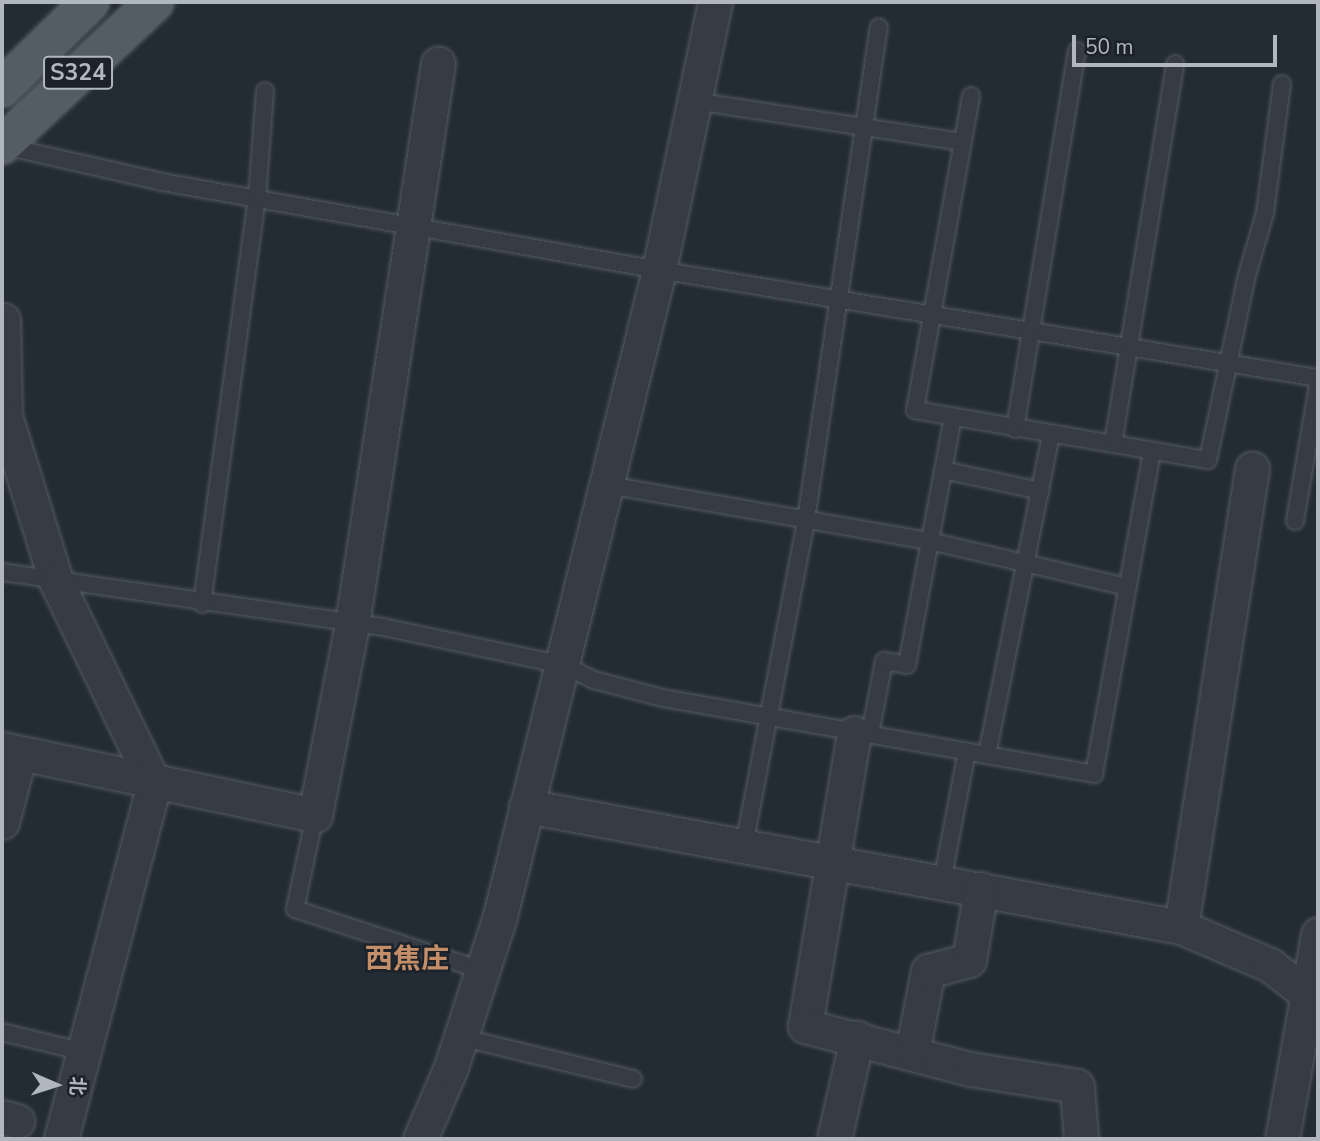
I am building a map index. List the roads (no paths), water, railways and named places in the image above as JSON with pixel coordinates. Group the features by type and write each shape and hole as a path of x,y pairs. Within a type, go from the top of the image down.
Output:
{"main road":[{"name":"S324","path":"2,88 90,2"},
{"name":"S324","path":"2,145 155,2"}],"street":[{"path":"420,1139 460,1037 500,916 564,666 659,271 715,2"},
{"path":"2,822 11,751 154,784 315,815 352,624 411,224 438,64"},
{"path":"3,320 5,416 56,581 154,784 61,1139"},
{"path":"1181,927 1252,468"},
{"path":"862,734 832,862 805,1026 970,1069 1077,1086 1081,1139"},
{"path":"526,806 1181,927 1270,965 1307,994"},
{"path":"912,1053 928,971 969,960 981,889"},
{"path":"1282,1139 1318,934"},
{"path":"834,1139 857,1038"}],"lane":[{"path":"744,846 806,520 879,27"},
{"path":"1015,429 1077,51"},
{"path":"1113,444 1175,64"},
{"path":"971,96 915,410 1208,460 1265,213 1282,84"},
{"path":"202,604 257,198 265,91"},
{"path":"695,101 962,142"},
{"path":"2,145 162,182 411,224 659,271 1318,378"},
{"path":"1295,521 1318,385"},
{"path":"862,734 884,661 907,665 953,416"},
{"path":"987,755 1016,601 1029,563 1051,435"},
{"path":"2,572 202,604 352,624 564,666 594,680 663,698 1094,774 1124,586 1152,451"},
{"path":"943,470 1041,491"},
{"path":"608,485 930,541 1124,586"},
{"path":"942,882 967,751"},
{"path":"315,815 295,909 481,970"},
{"path":"2,1032 84,1052"},
{"path":"460,1037 633,1079"}],"district":[{"name":"西焦庄","path":"407,959"}]}
